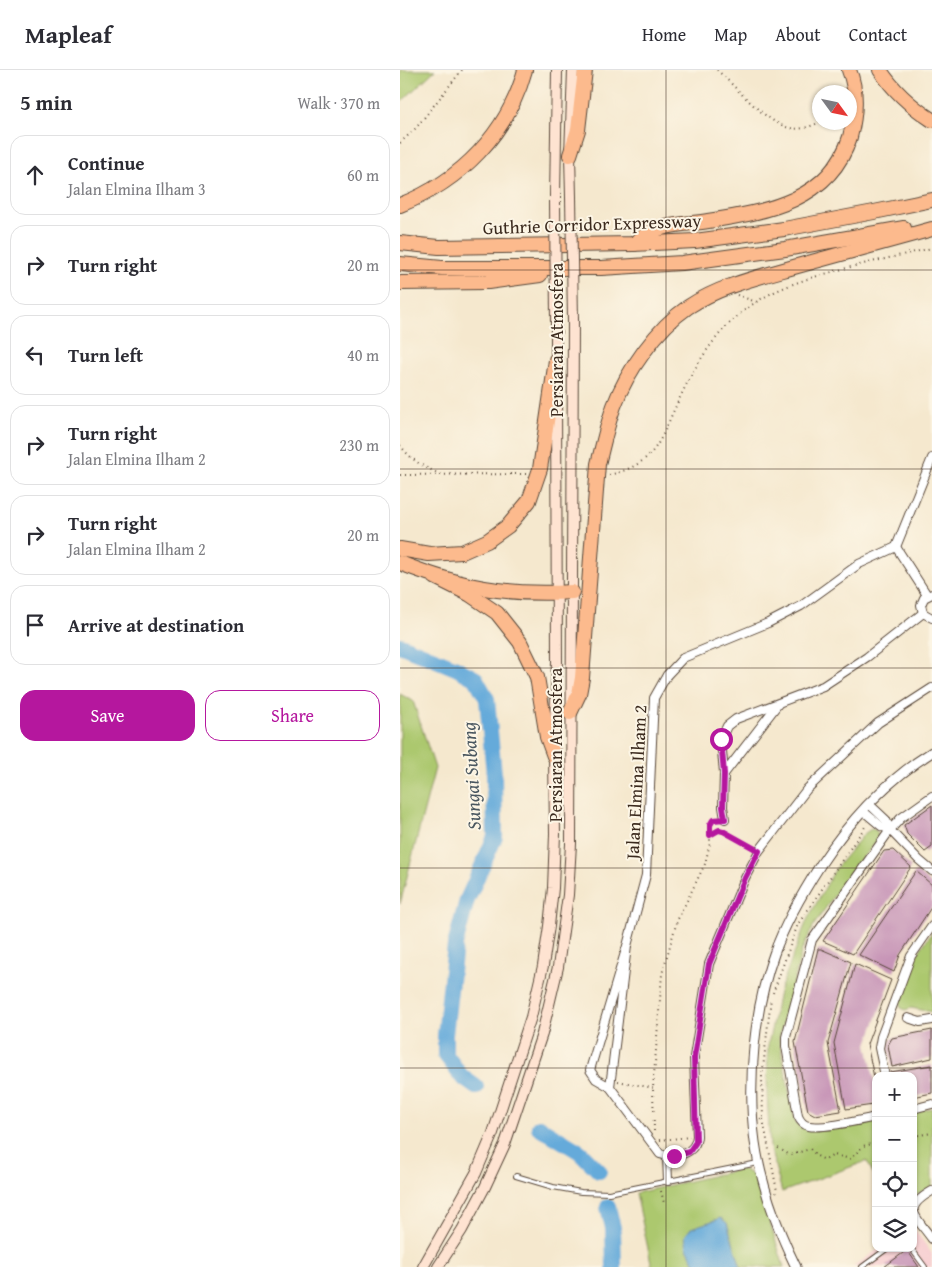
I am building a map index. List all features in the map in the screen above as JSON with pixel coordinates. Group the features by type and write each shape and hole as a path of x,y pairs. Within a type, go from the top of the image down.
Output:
{"highway":[{"path":"400,205 419,197 453,176 476,156 495,133 514,104 525,70"},
{"path":"570,155 578,130 585,70"},
{"path":"633,244 649,233 663,228 711,221 772,208 790,202 811,190 837,164 847,146 855,119 856,97 853,78 849,70"},
{"path":"880,70 888,83 917,110 932,120"},
{"name":"Guthrie Corridor Expressway","path":"400,243 439,247 633,244 694,240 784,228 932,200"},
{"path":"400,283 488,282 601,268 682,263 785,249 932,222"},
{"path":"570,712 579,694 582,678 598,464 605,434 614,405 628,377 664,327 688,307 734,284 932,229"},
{"path":"400,264 442,268 601,268"},
{"path":"400,548 428,554 462,552 487,541 508,526 529,501 540,469 556,360"},
{"path":"400,563 435,577 469,594 497,613 520,642 537,677 547,737 554,756"},
{"path":"435,577 490,590 572,592"}],"main road":[{"name":"Persiaran Atmosfera","path":"423,1267 476,1173 493,1133 531,1017 543,966 553,888 556,834 554,756 557,70"},
{"name":"Persiaran Atmosfera","path":"438,1267 462,1230 505,1144 542,1034 556,977 568,895 571,844 570,712 573,320 570,155 574,70"}],"street":[{"path":"725,819 721,739 727,726 736,719 823,686 929,617 921,609 922,602 929,595 896,547 932,458"},
{"name":"Jalan Elmina Ilham 2","path":"667,1156 660,1154 654,1148 610,1083 596,1079 590,1070 627,946 646,874 654,698 667,675 682,658 768,623 801,606 859,564 896,547"},
{"path":"668,1181 667,1156 689,1152 694,1147 697,1136 694,1057 709,964 745,878 759,851 807,788 878,723 932,688"},
{"path":"724,774 779,702"},
{"path":"796,1267 774,1216 759,1163 755,1141 752,1100 754,1045 764,988 774,954 806,888 834,844 866,807 903,771 932,752"},
{"path":"872,1118 811,1126 803,1123 798,1116 786,1037 812,940 890,830 901,818 932,796"},
{"path":"866,807 886,820 890,830 932,871"},
{"path":"884,1072 879,1048 881,1037 908,962 932,926"},
{"name":"Jalan Elmina Ilham 2","path":"610,1083 627,946"},
{"path":"908,1018 920,1022 932,1020"},
{"path":"917,1108 932,1104"},
{"path":"932,1191 916,1200 913,1207 915,1215 932,1238"}],"lane":[{"path":"516,1176 553,1187 581,1192 609,1193 759,1163"},
{"path":"862,1267 883,1252"},
{"path":"914,1252 925,1267"}],"path":[{"path":"400,143 416,128 462,70"},
{"path":"717,70 776,123 790,128 808,128 812,126"},
{"path":"609,475 629,470 648,456 658,445 686,384 706,351 721,331 746,309 787,286 812,277 932,248"},
{"path":"723,290 756,302"},
{"path":"400,444 409,457 422,467 442,475"},
{"path":"400,475 526,474"},
{"path":"654,1134 652,1088 662,974 677,921 705,864 710,843 710,825 713,820 725,819"},
{"path":"710,835 719,830 723,831 759,851"},
{"path":"610,1083 652,1088"},
{"path":"763,1119 777,1192 768,1195"},
{"path":"917,1135 932,1133"},
{"path":"658,1139 697,1136"},
{"path":"778,1148 790,1155 810,1149 817,1156 825,1160 834,1155 849,1159 863,1146 872,1144"},
{"path":"662,1190 664,1203"}],"shaded area":[{"path":"917,1233 932,1254 932,1267 853,1267 874,1252 917,1252"}],"green space":[{"path":"400,70 435,70 400,103"},
{"path":"400,694 413,701 435,768 400,904"},
{"path":"871,829 876,830 878,835 876,842 849,874 814,925 802,950 779,1039 795,1121 799,1126 810,1130 872,1120 872,1171 867,1161 782,1192 770,1148 767,1093 768,1045 779,992 807,920 836,868 864,834"},
{"path":"932,932 932,1012 911,1008 905,1010 901,1008 899,1001 912,962"},
{"path":"932,1108 932,1186 917,1195 917,1117 917,1110"},
{"path":"742,1169 755,1176 784,1267 652,1267 636,1193"}],"water":[{"path":"721,1218 727,1223 741,1267 697,1267 687,1248 685,1236 691,1228"}],"building":[{"path":"932,805 932,847 925,852 907,834 904,825"},
{"path":"893,850 911,867 853,954 823,941 884,851"},
{"path":"916,871 932,885 932,906 900,955 894,972 859,955"},
{"path":"818,949 851,962 828,1043 841,1111 815,1115 808,1111 795,1042"},
{"path":"855,964 891,980 867,1044 873,1072 872,1105 846,1109 834,1043"},
{"path":"932,1030 932,1058 892,1067 888,1045 892,1038"},
{"path":"932,1065 932,1093 917,1096 917,1072 890,1072"},
{"path":"904,1252 908,1252 919,1267 884,1267"}],"waterway":[{"name":"Sungai Subang","path":"400,645 456,668 476,679 487,699 494,774 495,837 467,900 455,945 445,1035 445,1054 462,1077 476,1087"},
{"name":"Sungai Subang","path":"539,1127 580,1152 599,1171"},
{"name":"Sungai Subang","path":"608,1207 613,1228 614,1267"}],"route":[{"path":"674,1156 689,1152 696,1142 694,1057 709,964 745,878 759,851 723,831 719,830 710,835 710,825 713,820 725,819 721,739"}]}
